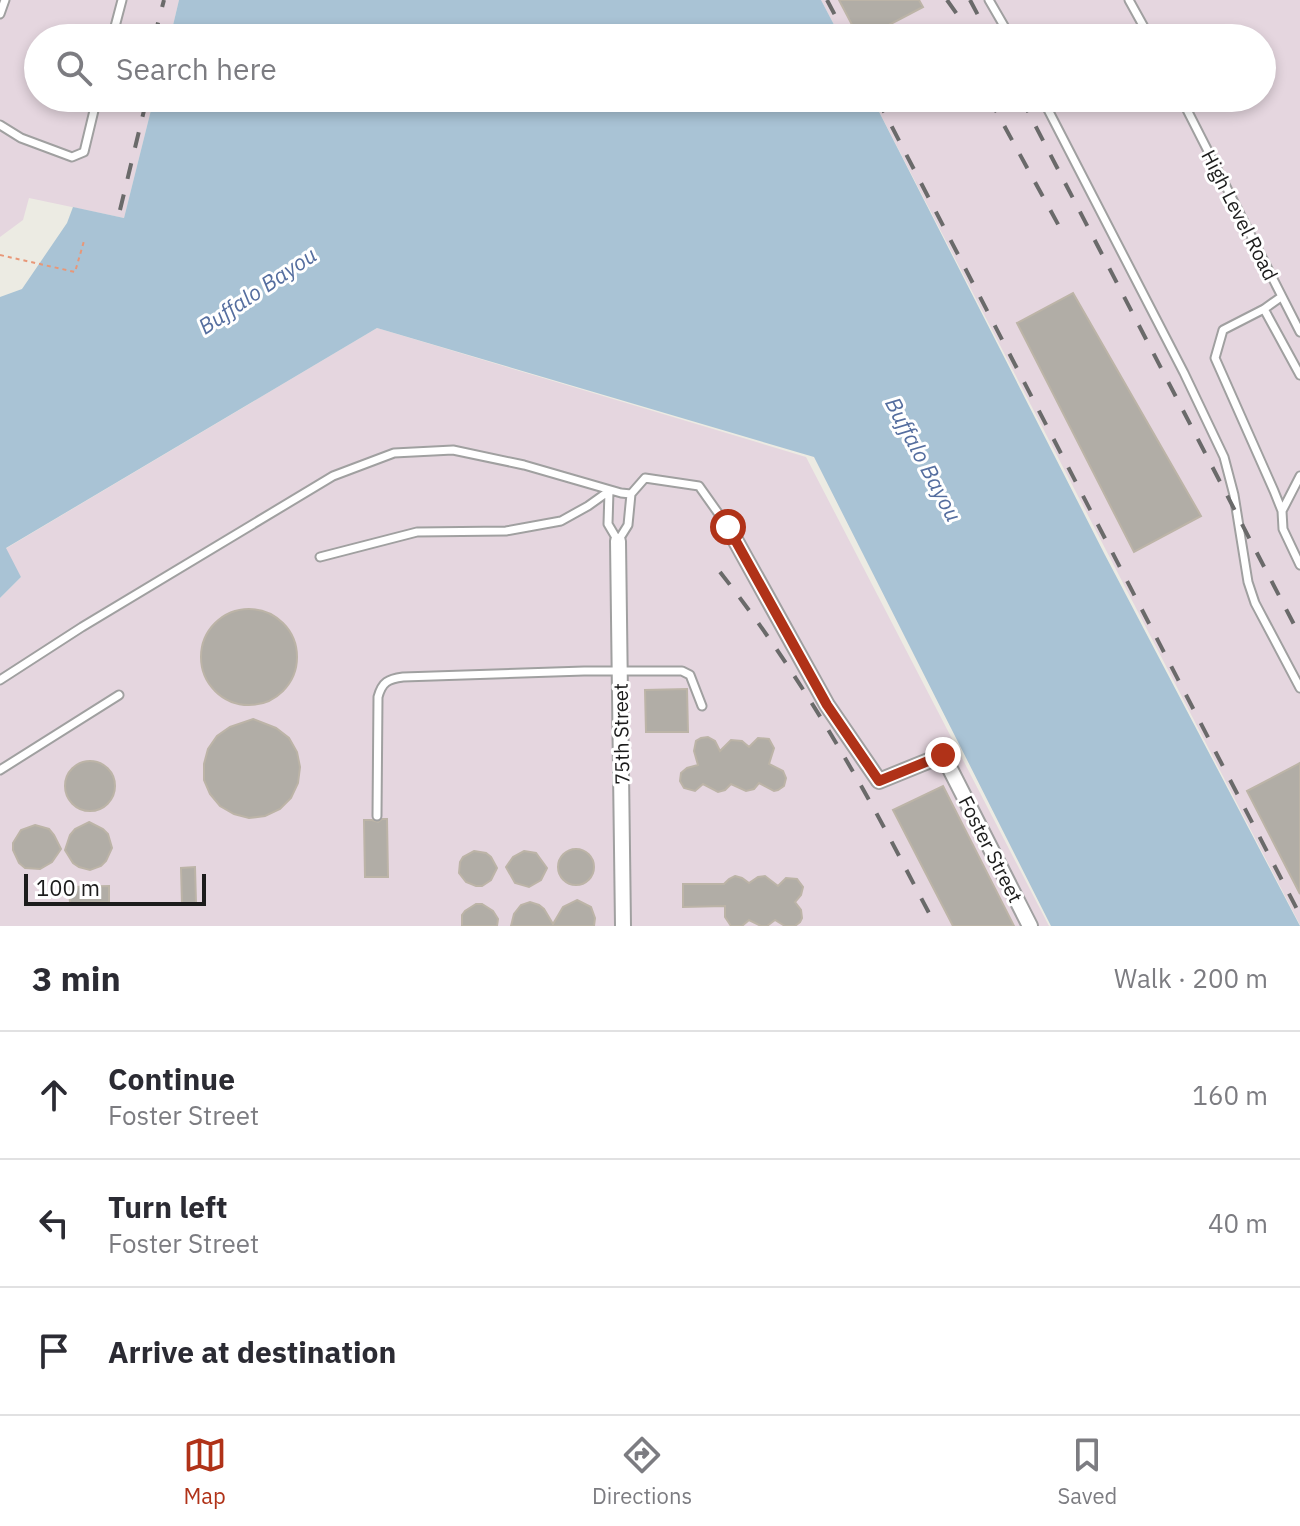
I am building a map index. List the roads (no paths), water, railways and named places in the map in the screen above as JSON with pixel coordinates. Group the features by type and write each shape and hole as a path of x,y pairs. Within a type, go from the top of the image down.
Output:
{"street":[{"name":"Foster Street","path":"728,527 827,705 879,781 943,755 1030,926"},
{"name":"75th Street","path":"618,541 623,926"}],"lane":[{"path":"0,14 5,0"},
{"path":"116,24 122,0"},
{"path":"989,0 1003,24"},
{"path":"1129,0 1142,24"},
{"path":"0,125 21,138 72,157 84,152 94,112"},
{"path":"1049,112 1220,446 1232,483 1248,582 1255,603 1300,688"},
{"name":"High Level Road","path":"1188,112 1300,332"},
{"path":"1281,297 1223,330 1215,358 1282,511 1283,529 1300,565"},
{"path":"1264,309 1300,375"},
{"path":"0,680 333,476 394,453 453,450 524,465 609,491 631,494"},
{"path":"1282,511 1300,476"},
{"path":"609,491 608,524 618,541 628,525 631,494 645,478 699,486 728,527"},
{"path":"320,557 417,532 506,531 561,521 609,491"},
{"path":"377,816 378,697 380,687 387,681 403,677 620,670 687,672 695,684 702,706"},
{"path":"0,770 119,695"}],"water":[{"path":"179,0 821,0 834,24 173,24"},
{"name":"Buffalo Bayou","path":"150,112 879,112 1105,555 1300,926 1051,926 814,457 377,328 6,548 21,577 0,598 0,297 22,289 67,223 73,207 124,218"}],"railway":[{"path":"158,24 164,0"},
{"path":"827,0 840,24"},
{"path":"947,0 964,24"},
{"path":"970,0 983,24"},
{"path":"120,210 144,112"},
{"path":"884,112 1300,915"},
{"path":"997,112 1059,226"},
{"path":"1028,112 1300,636"},
{"path":"720,572 773,644 821,719 874,809 936,926"}]}
